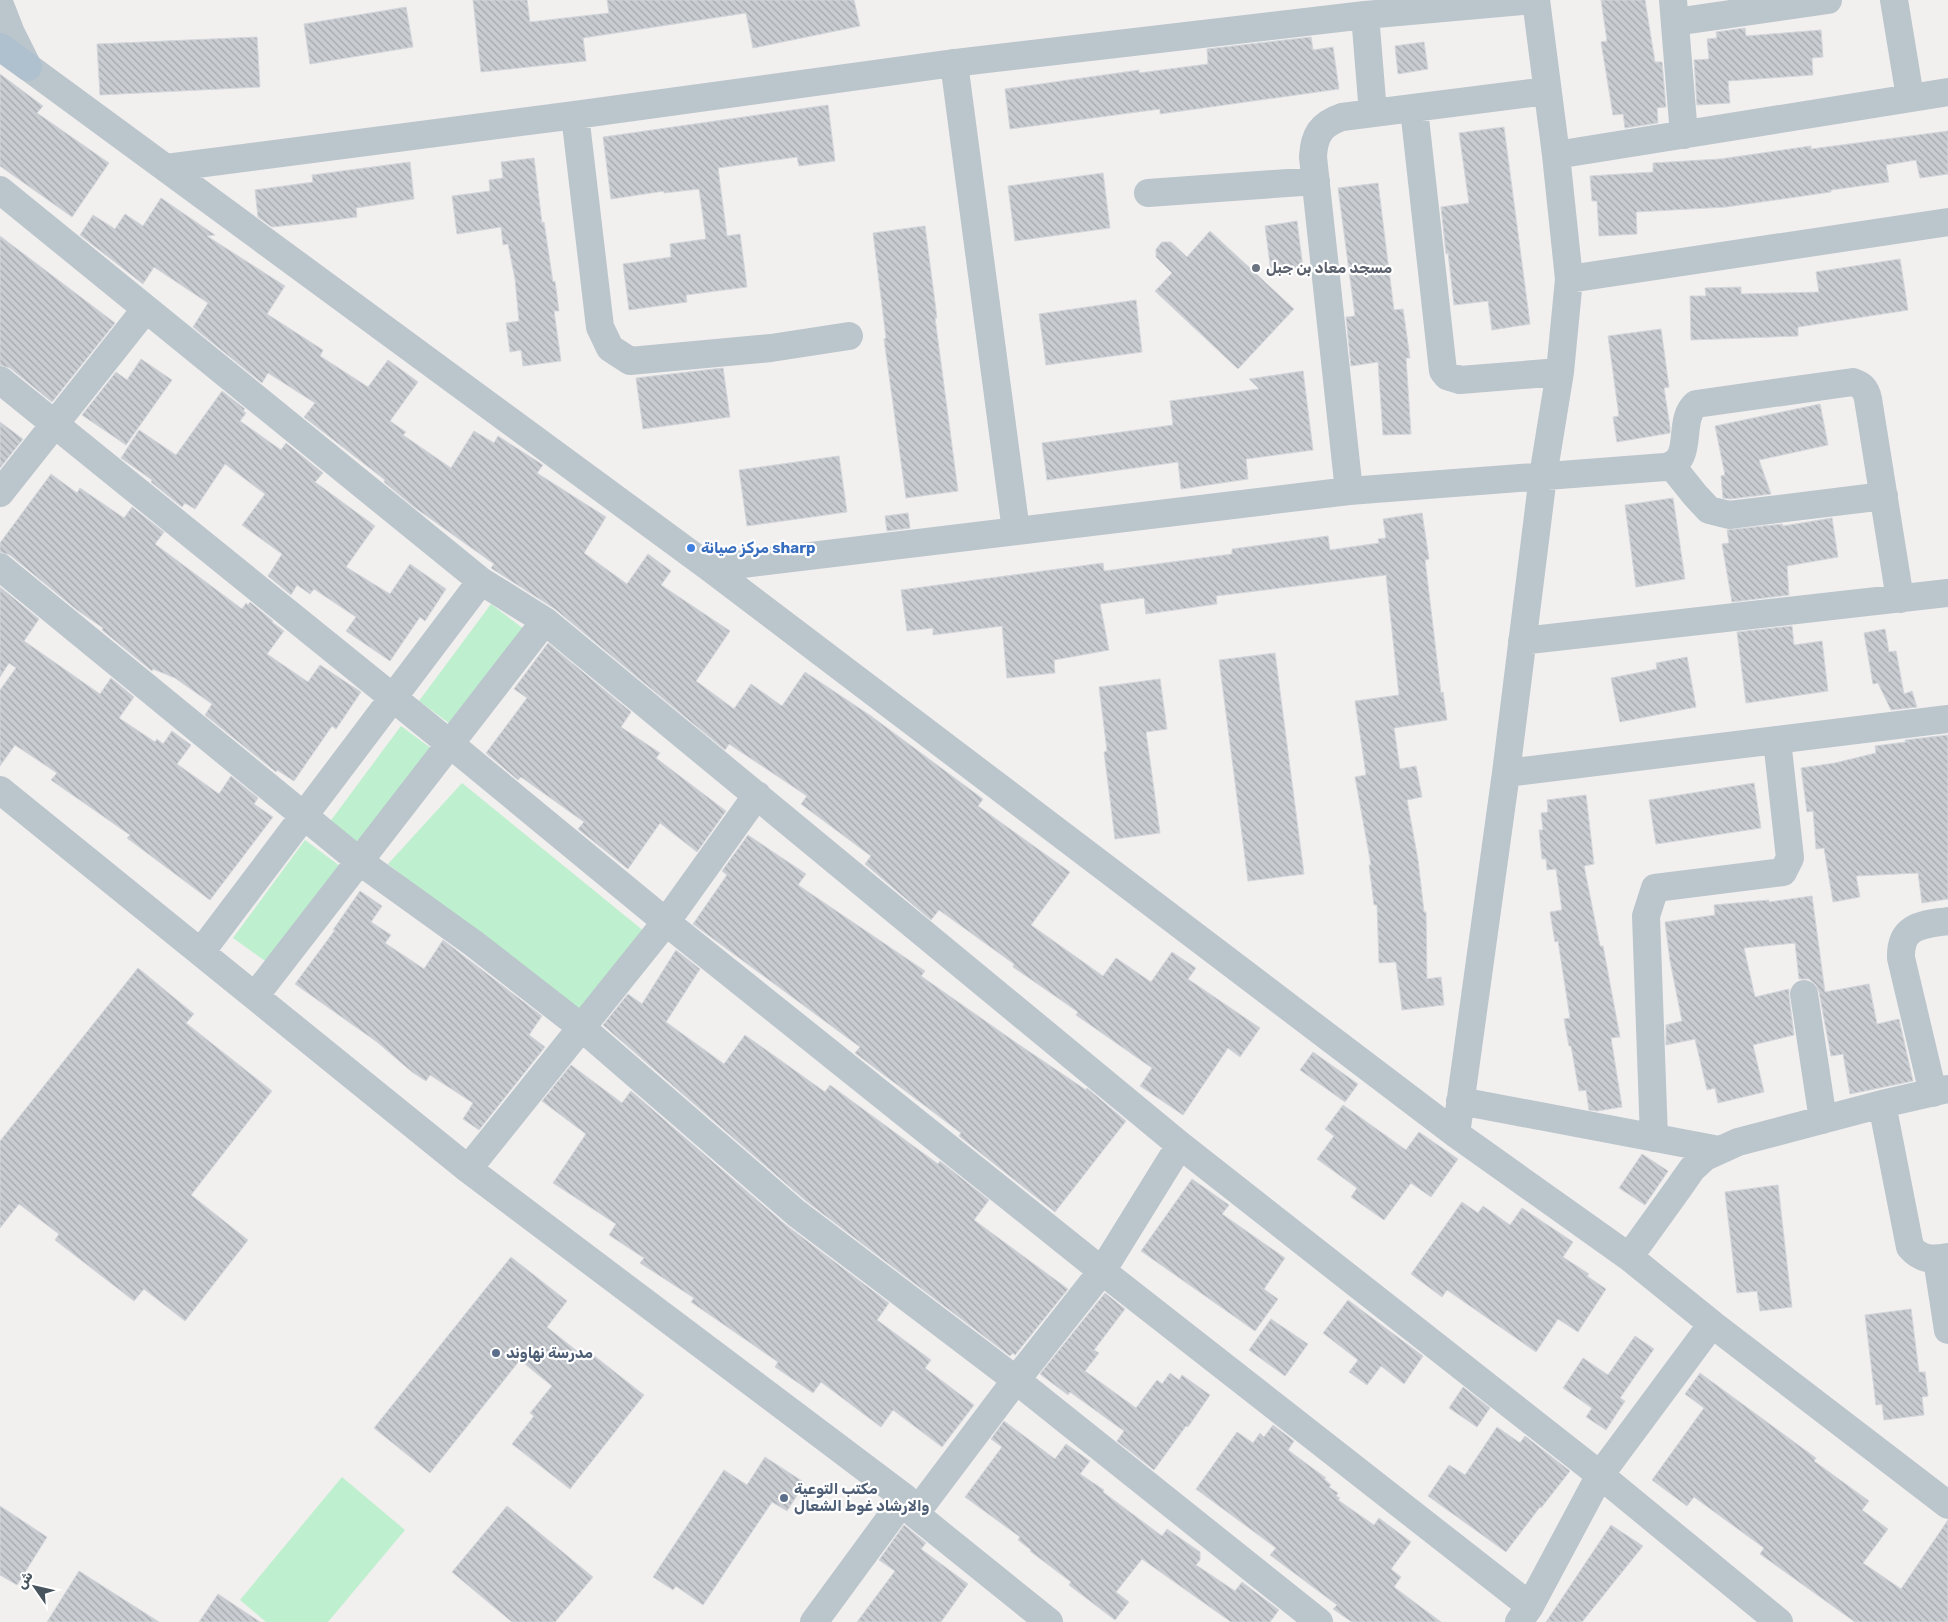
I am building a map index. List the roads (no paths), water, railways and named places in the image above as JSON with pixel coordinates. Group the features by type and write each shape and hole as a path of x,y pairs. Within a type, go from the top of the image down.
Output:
{"main road":[{"path":"0,47 28,67"}],"street":[{"path":"166,168 575,116 954,63 1365,15 1535,0 1556,155 1569,280 1560,372 1543,476 1506,773 1456,1134"},
{"path":"1684,135 1674,11 1828,0"},
{"path":"1894,0 1910,97"},
{"path":"0,5 28,67 710,568 1456,1134 1629,1257 1712,1324 1948,1505"},
{"path":"1365,15 1373,113"},
{"path":"954,63 1016,531"},
{"path":"1349,491 1313,157 1314,143 1320,131 1329,122 1336,119 1547,91"},
{"path":"1556,155 1948,92"},
{"path":"1414,109 1442,371 1446,376 1460,380 1560,372"},
{"path":"575,116 600,327 610,348 630,361 770,348 850,336"},
{"path":"1148,193 1316,181"},
{"path":"0,190 145,310 481,581 545,621 1180,1145 1600,1475 1779,1622"},
{"path":"1569,280 1948,222"},
{"path":"0,493 145,310"},
{"path":"0,380 450,744 666,922 1102,1271 1524,1614 1600,1475 1712,1324"},
{"path":"710,568 1349,491 1672,465 1682,456 1688,414 1696,404 1853,382 1860,385 1866,391 1868,399 1900,599"},
{"path":"1672,465 1695,496 1709,510 1729,515 1884,496"},
{"path":"0,567 359,861 473,943 581,1027 796,1213 1016,1380 1319,1622"},
{"path":"202,952 481,581"},
{"path":"1522,641 1948,593"},
{"path":"255,996 545,621"},
{"path":"1506,773 1948,719"},
{"path":"1654,1138 1646,916 1655,888 1783,872 1790,858 1777,740"},
{"path":"0,790 468,1169 910,1506 1049,1622"},
{"path":"468,1169 666,922 757,795"},
{"path":"1629,1257 1692,1169 1705,1157 1738,1142 1882,1104 1940,1091 1901,958 1900,946 1905,936 1913,928 1948,921"},
{"path":"1804,994 1823,1120"},
{"path":"1460,1101 1719,1150"},
{"path":"1882,1104 1910,1247 1917,1255 1926,1259 1942,1258 1948,1330"},
{"path":"814,1622 1016,1380 1102,1271 1180,1145"}],"place":[{"name":"مسجد معاد بن جبل","path":"1256,268"},
{"name":"مركز صيانة sharp","path":"691,548"},
{"name":"مدرسة نهاوند","path":"496,1353"},
{"name":"مكتب التوعية والارشاد غوط الشعال","path":"784,1498"}]}
